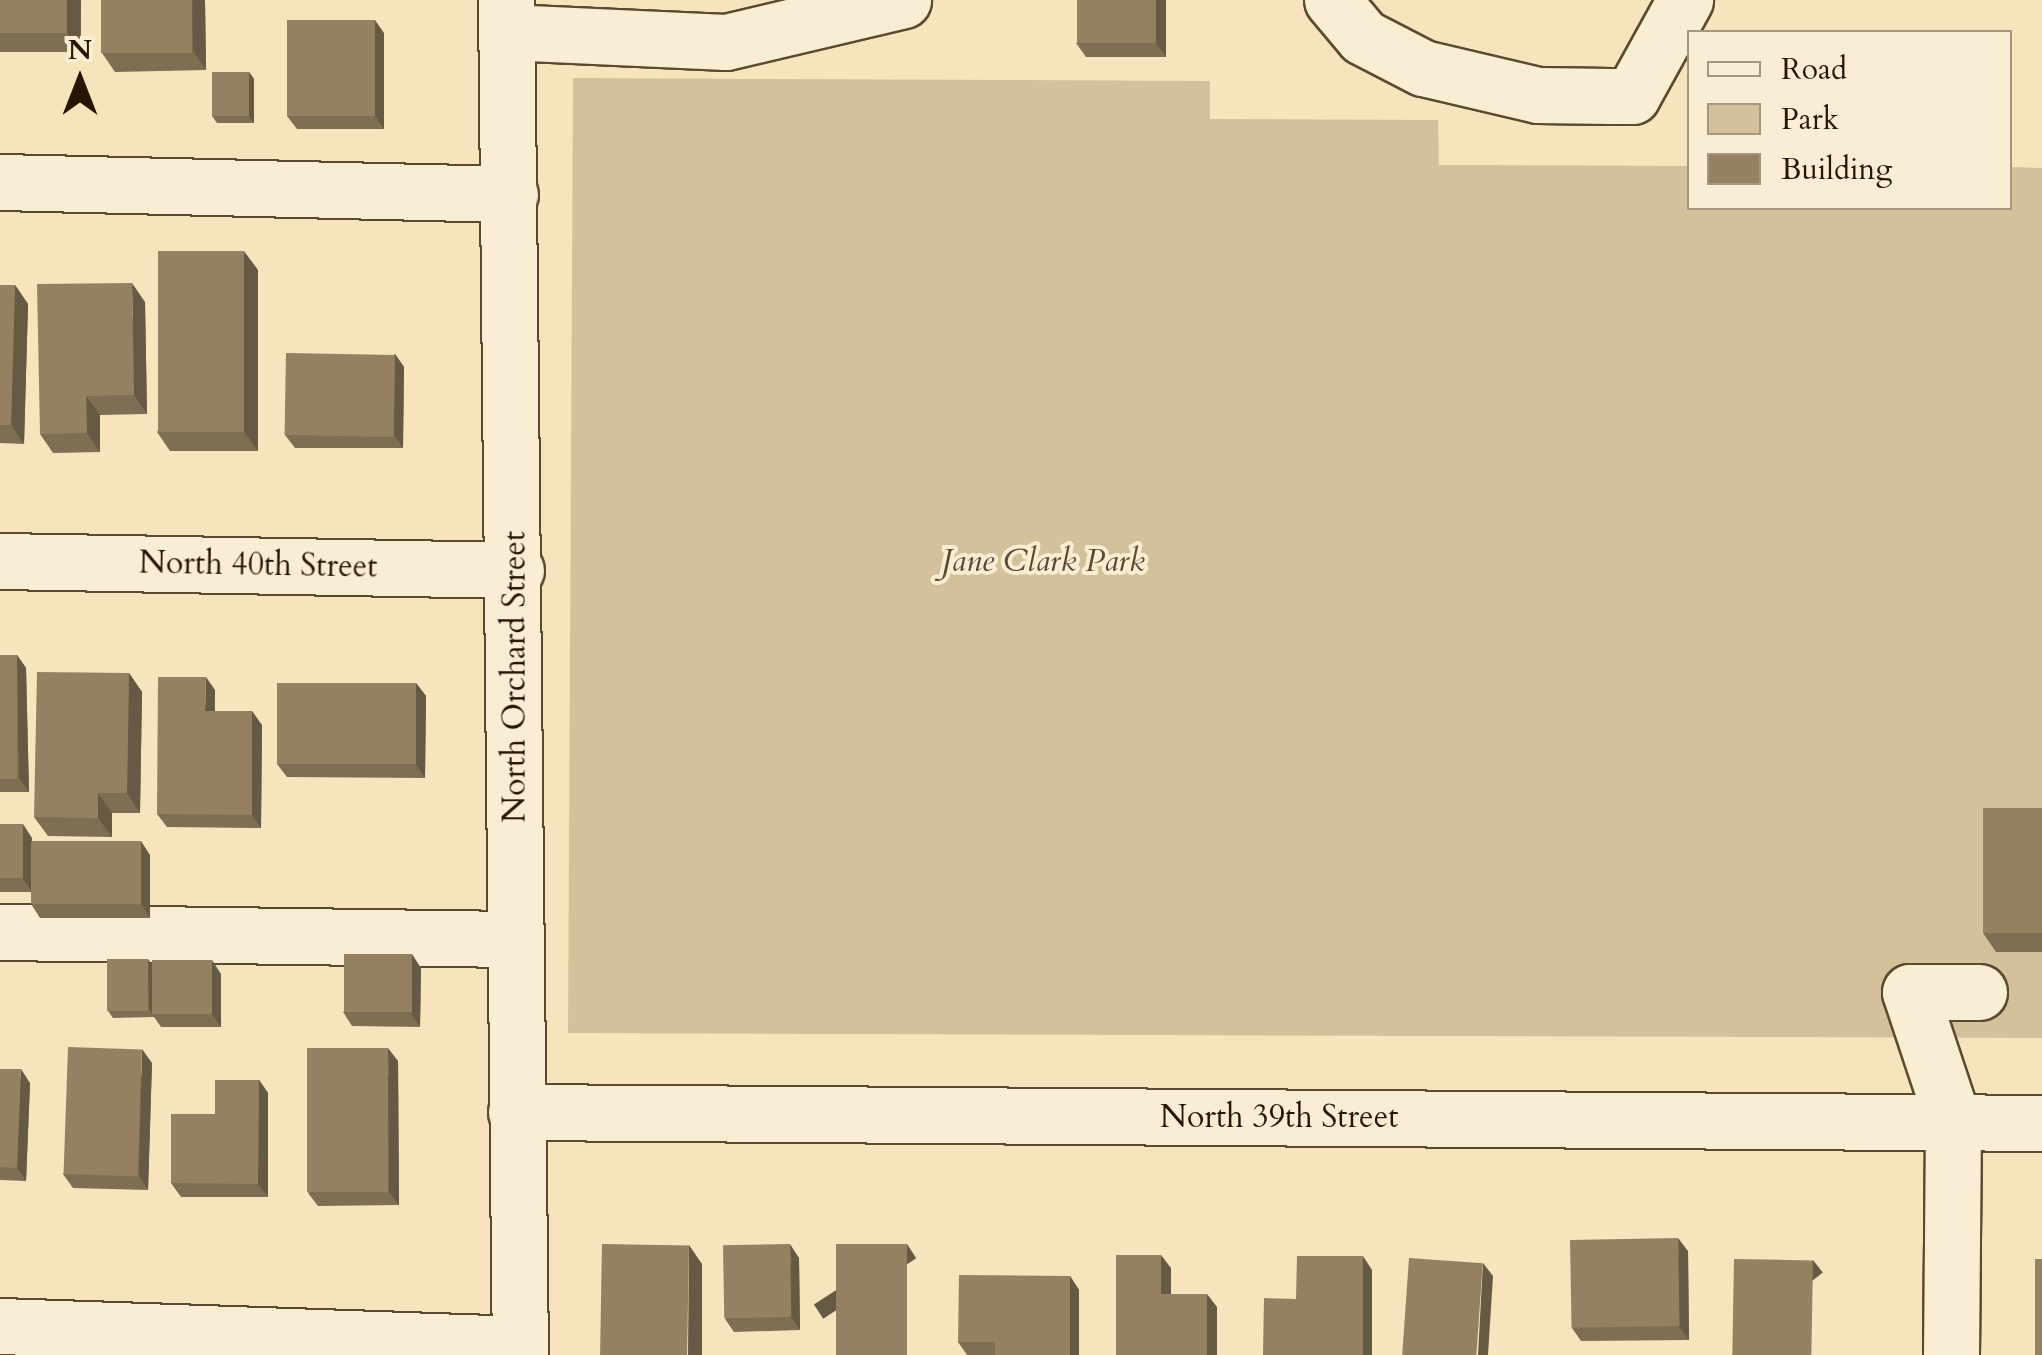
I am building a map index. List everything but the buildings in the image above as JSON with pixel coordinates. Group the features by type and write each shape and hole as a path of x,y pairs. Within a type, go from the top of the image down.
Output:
{"street":[{"path":"1332,0 1364,37 1423,68 1538,95 1632,96 1686,0"},
{"path":"507,16 726,42 903,1"},
{"name":"North Orchard Street","path":"507,16 516,570 520,1350"},
{"path":"0,182 510,194"},
{"name":"North 40th Street","path":"0,560 516,570"},
{"path":"0,932 516,940"},
{"path":"1951,1355 1954,1122 1910,992 1979,992"},
{"name":"North 39th Street","path":"516,1112 2042,1123"},
{"path":"0,1326 520,1350"}],"green space":[{"name":"Jane Clark Park","path":"573,78 1210,81 1210,119 1438,120 1439,165 1687,166 1687,210 2012,210 2012,167 2042,168 2042,1038 568,1033"}]}
